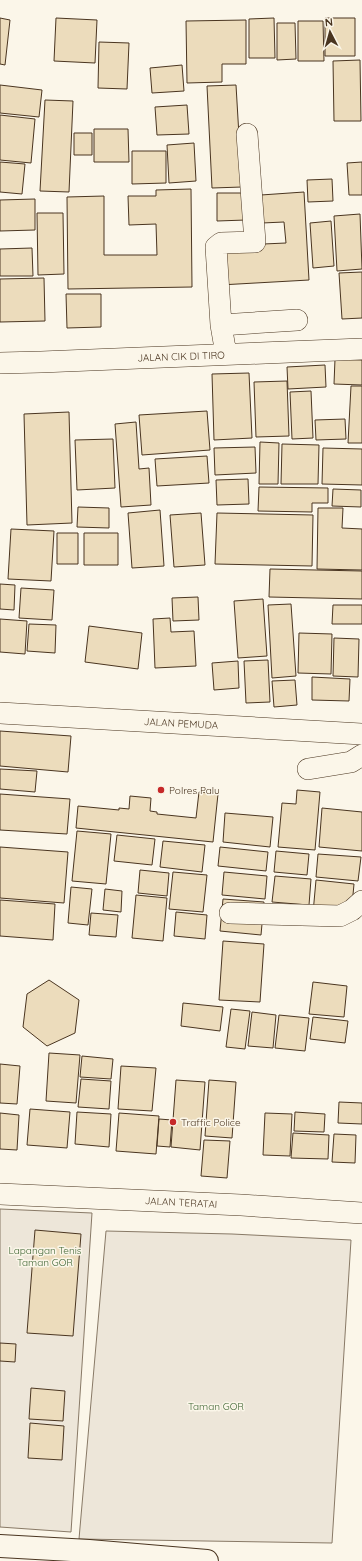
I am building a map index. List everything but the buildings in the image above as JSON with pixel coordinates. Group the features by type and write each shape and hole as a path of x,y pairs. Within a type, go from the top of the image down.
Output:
{"main road":[{"path":"0,1546 88,1556 207,1561"},
{"path":"0,1560 10,1561"}],"street":[{"path":"226,354 221,325 216,247 221,243 255,242 247,134"},
{"path":"221,325 297,320"},
{"name":"JALAN CIK DI TIRO","path":"0,362 41,362 362,349"},
{"name":"JALAN PEMUDA","path":"0,713 362,734"},
{"path":"308,768 351,762 362,755"},
{"path":"230,913 340,916 352,910 362,901"},
{"name":"JALAN TERATAI","path":"0,1194 362,1213"}],"green space":[{"name":"Lapangan Tenis Taman GOR","path":"0,1209 92,1213 71,1532 0,1527"},
{"name":"Taman GOR","path":"106,1231 232,1234 351,1240 332,1543 79,1539"}],"place":[{"name":"Polres Palu","path":"161,790"},
{"name":"Traffic Police","path":"173,1122"}]}
